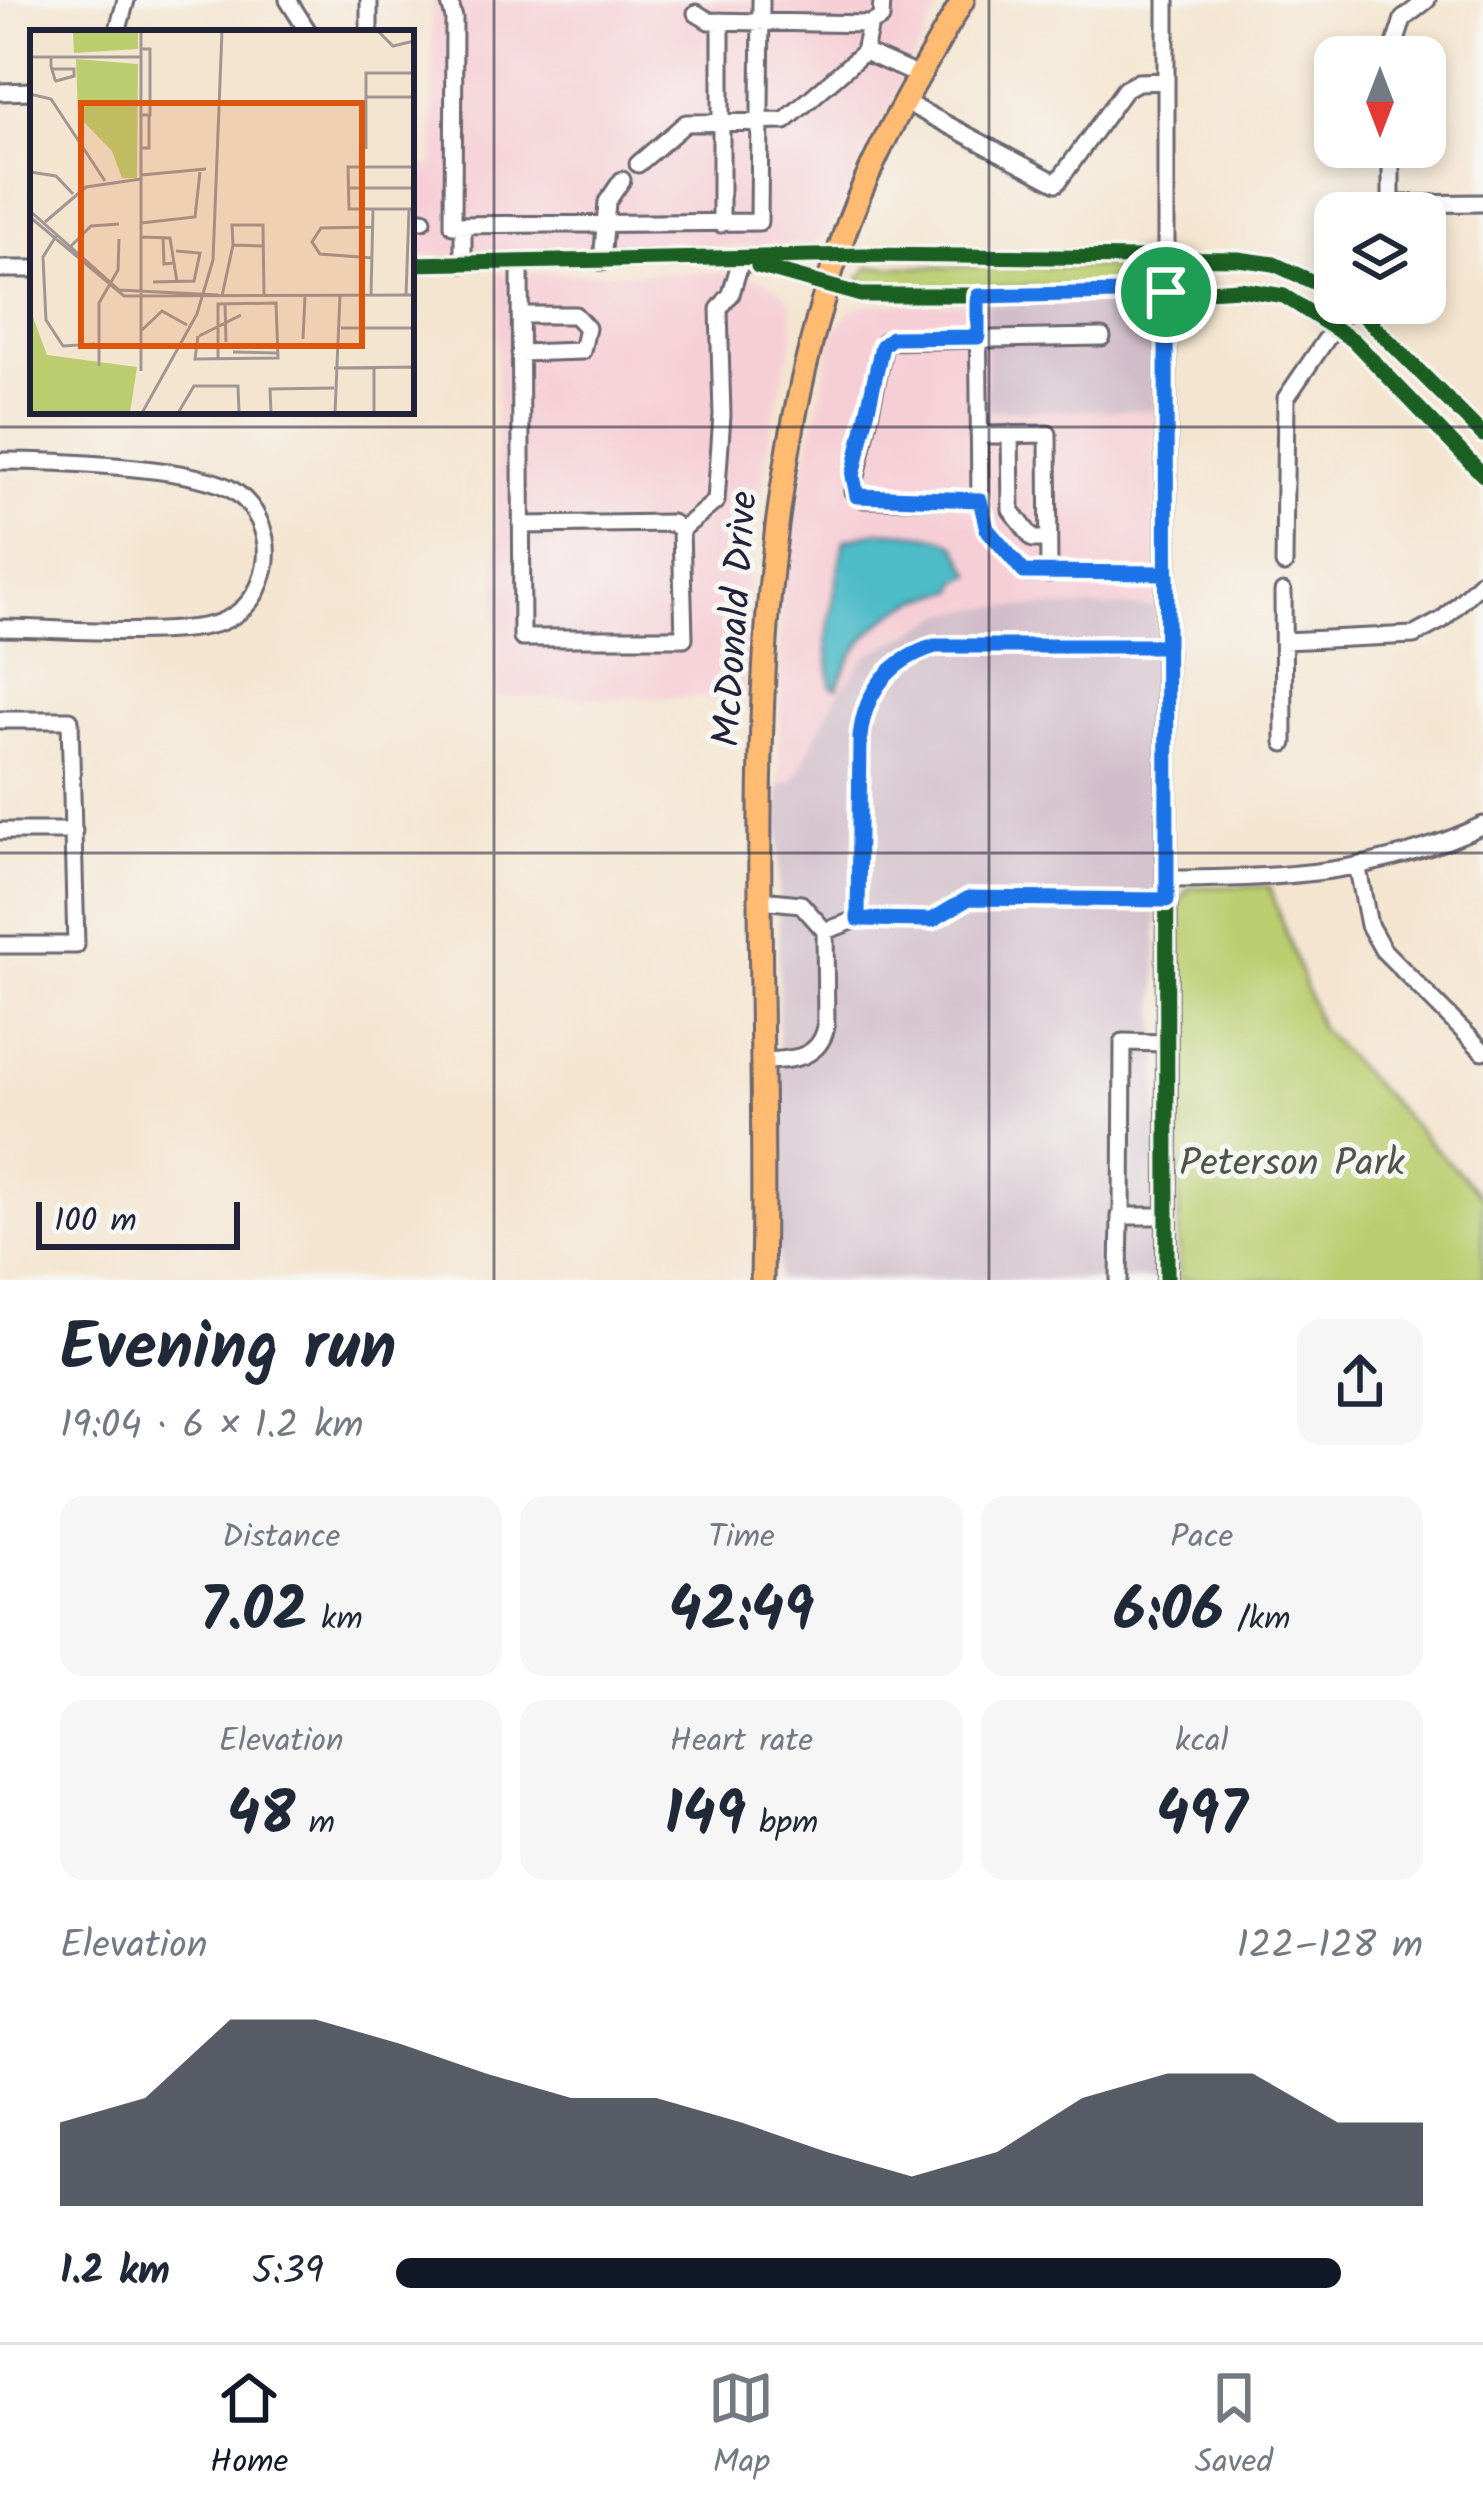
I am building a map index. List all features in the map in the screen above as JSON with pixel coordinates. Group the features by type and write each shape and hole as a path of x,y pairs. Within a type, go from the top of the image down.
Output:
{"highway":[{"name":"McDonald Drive","path":"762,1280 761,900 767,578 786,453 838,256 905,102 964,0"}],"main road":[{"path":"1166,258 1167,1280"}],"street":[{"path":"118,30 126,0"},
{"path":"288,0 306,30"},
{"path":"449,0 454,18 453,224 759,222 760,0"},
{"path":"696,13 721,21 870,24 881,18 882,0"},
{"path":"1166,0 1166,258"},
{"path":"1396,36 1414,3"},
{"path":"721,21 721,224"},
{"path":"638,164 686,123 761,122 796,115 864,52 870,24"},
{"path":"864,52 919,76"},
{"path":"905,102 1057,183 1125,89 1138,82 1166,82"},
{"path":"602,262 607,202 622,180"},
{"path":"1446,205 1483,203"},
{"path":"463,224 463,264"},
{"path":"414,264 838,256 1166,258 1258,260 1314,283"},
{"path":"741,260 861,295 1263,291 1301,304 1335,325 1483,475"},
{"path":"520,264 522,638 684,638 681,530 687,520 712,509 716,501 721,302 731,294 741,260"},
{"path":"978,296 983,523 1016,567 1049,574 1167,573"},
{"path":"520,315 575,315 587,328 582,351 520,353"},
{"path":"1372,324 1483,435"},
{"path":"1284,564 1286,398 1335,325"},
{"path":"980,500 864,500 852,484 885,340 1102,337"},
{"path":"1010,434 1011,510 1033,539 1048,539"},
{"path":"979,435 1048,434 1049,574"},
{"path":"0,461 198,479 240,495 259,522 266,548 255,608 197,627 0,628"},
{"path":"240,495 252,480"},
{"path":"521,525 672,524 681,530"},
{"path":"1283,641 1414,635 1442,620 1483,580"},
{"path":"1283,592 1284,742"},
{"path":"858,919 862,714 881,678 912,653 935,646 1167,646"},
{"path":"0,720 70,720 76,945 0,945"},
{"path":"825,931 858,919 932,920 969,898 1167,890 1358,869 1419,853 1483,825"},
{"path":"0,831 74,831"},
{"path":"1358,869 1369,925 1382,950 1483,1051"},
{"path":"761,900 801,904 814,913 825,931 824,1040 805,1057 761,1061"},
{"path":"1119,1280 1123,1042 1166,1042"},
{"path":"1122,1216 1167,1216"}],"shaded area":[{"path":"432,0 943,0 827,232 811,244 414,256 414,166 433,165"},
{"path":"497,273 723,273 763,279 783,292 792,306 793,339 772,421 750,565 744,698 496,698"},
{"path":"987,303 988,410 1155,410 1156,607 988,607 948,613 906,632 868,655 836,696 794,781 779,787 782,575 834,333 852,309 868,304"},
{"path":"987,303 1118,303 1140,310 1155,334 1155,410 987,410"},
{"path":"988,607 1156,607 1158,1280 778,1280 779,787 794,781 836,696 868,655 948,613"}],"green space":[{"path":"1133,266 1150,275 1149,286 869,287 859,278 870,267"},
{"name":"Peterson Park","path":"1269,886 1320,1028 1483,1198 1483,1280 1179,1280 1178,903 1190,887"}],"water":[{"path":"879,531 922,534 953,543 973,575 958,582 956,591 915,602 882,622 855,651 837,688 831,686 827,638 844,540"}],"cycle path":[{"path":"414,264 865,255 1238,259 1274,264 1314,282"},
{"path":"1166,258 1167,1280"},
{"path":"758,266 861,295 1139,295 1240,289 1284,296 1353,340 1483,475"},
{"path":"1372,324 1483,435"}],"route":[{"path":"1166,292 978,296 978,337 892,338 882,346 853,476 857,496 864,500 980,500 987,529 1016,567 1031,574 1167,573 1167,646 935,646 912,653 881,678 862,714 858,919 932,920 969,898 1167,900 1167,646 1167,573 1166,292"}]}
